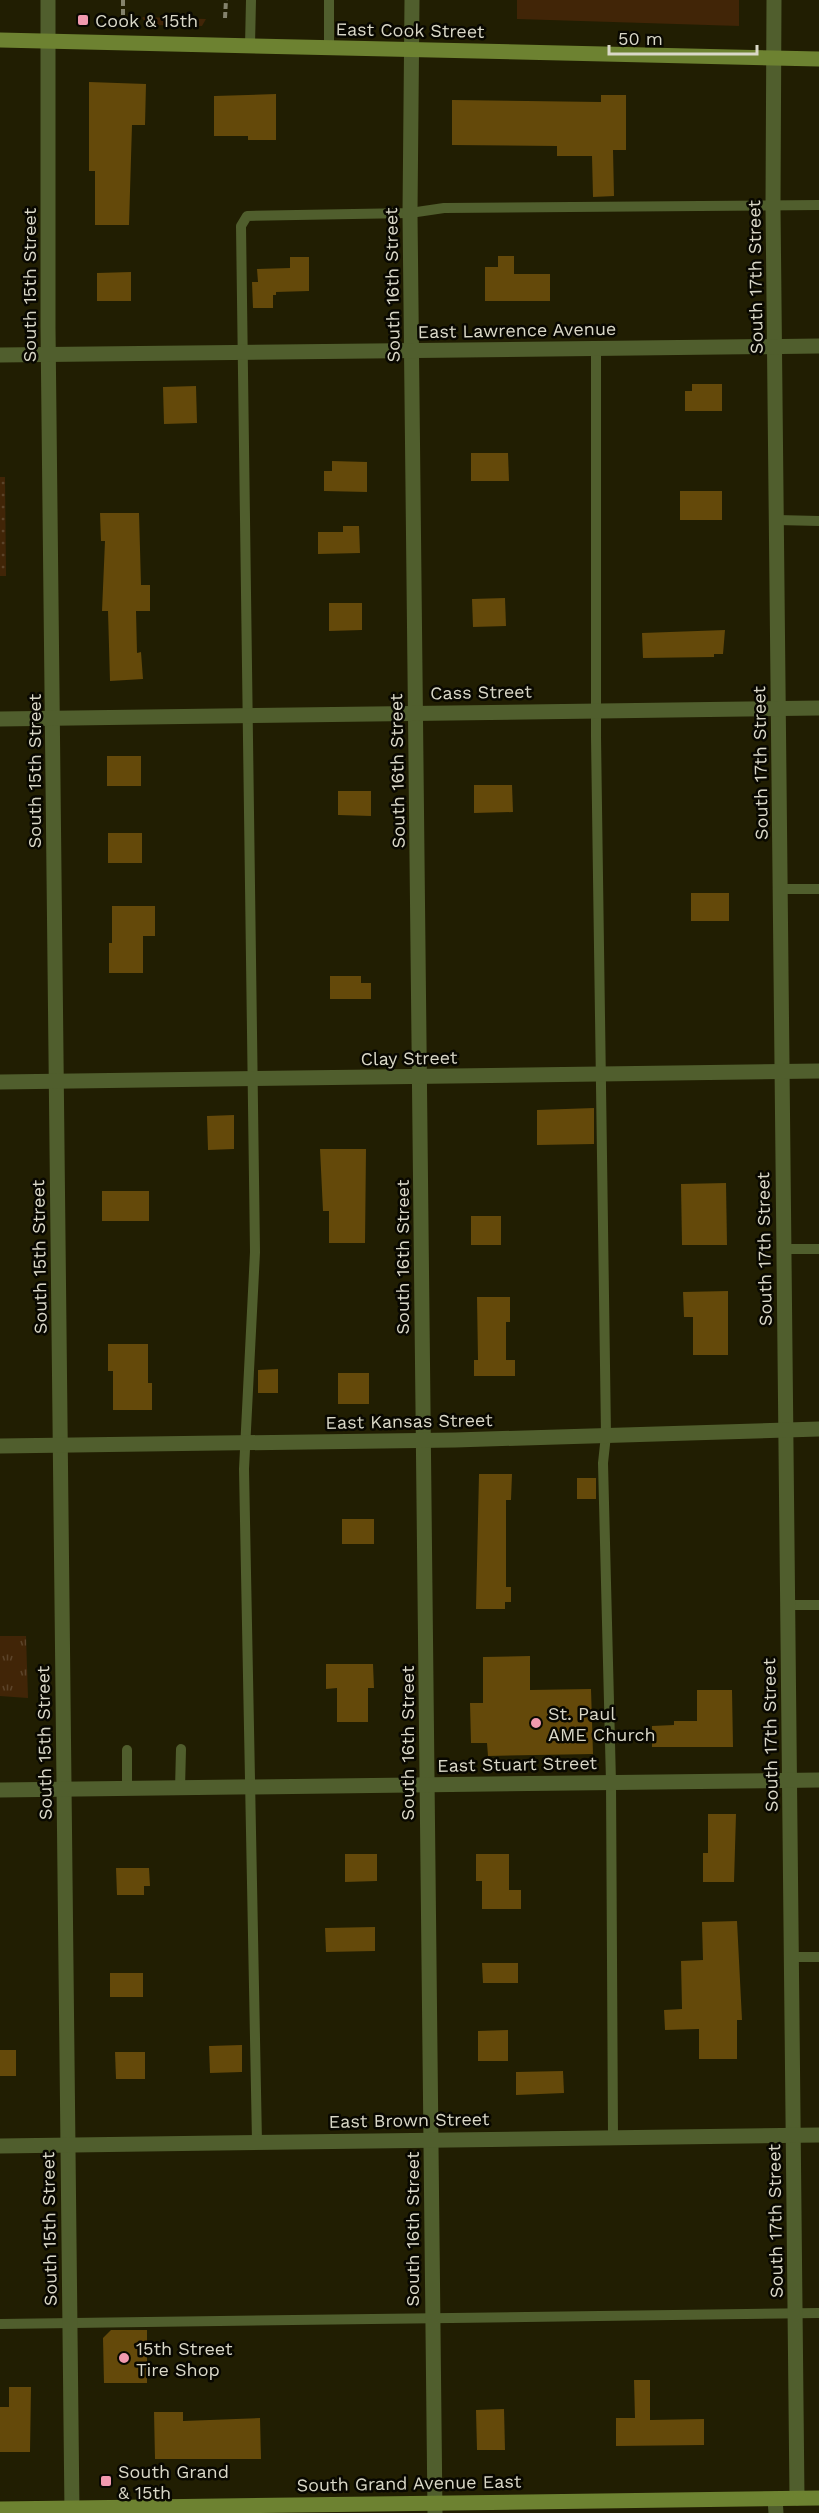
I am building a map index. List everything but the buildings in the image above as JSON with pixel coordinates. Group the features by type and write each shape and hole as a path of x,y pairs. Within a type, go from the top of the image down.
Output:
{"street":[{"name":"South 15th Street","path":"48,0 49,354 72,2510"},
{"name":"South 16th Street","path":"412,0 410,213 435,2508"},
{"name":"South 17th Street","path":"774,0 773,206 797,2498"},
{"name":"East Cook Street","path":"0,40 819,59"},
{"name":"East Lawrence Avenue","path":"0,355 819,346"},
{"name":"Cass Street","path":"0,719 819,708"},
{"name":"Clay Street","path":"0,1082 819,1071"},
{"name":"East Kansas Street","path":"0,1446 423,1440 819,1429"},
{"name":"East Stuart Street","path":"0,1790 819,1780"},
{"name":"East Brown Street","path":"0,2146 819,2135"},
{"name":"South Grand Avenue East","path":"0,2509 775,2506 797,2498 819,2498"}],"lane":[{"path":"250,45 251,0"},
{"path":"329,0 329,47"},
{"path":"257,2142 243,1469 255,1252 246,715 242,226 247,216 410,213 444,208 819,205"},
{"path":"596,348 597,710 606,1435 603,1463 611,1782 613,2137"},
{"path":"777,520 819,521"},
{"path":"780,889 819,889"},
{"path":"784,1249 819,1248"},
{"path":"788,1605 819,1605"},
{"path":"180,1749 180,1789"},
{"path":"127,1750 127,1790"},
{"path":"790,1957 819,1957"},
{"path":"0,2324 432,2320 819,2313"}],"path":[{"path":"123,0 123,16"},
{"path":"225,18 226,0"}],"green space":[{"path":"517,0 739,0 739,26 517,19"},
{"path":"142,18 206,19 202,26 148,25"},
{"path":"0,477 5,477 6,576 0,576"},
{"path":"0,1636 26,1636 28,1698 0,1696"}],"place":[{"name":"Cook & 15th","path":"83,20"},
{"name":"St. Paul AME Church","path":"536,1723"},
{"name":"15th Street Tire Shop","path":"124,2358"},
{"name":"South Grand & 15th","path":"106,2481"}]}
